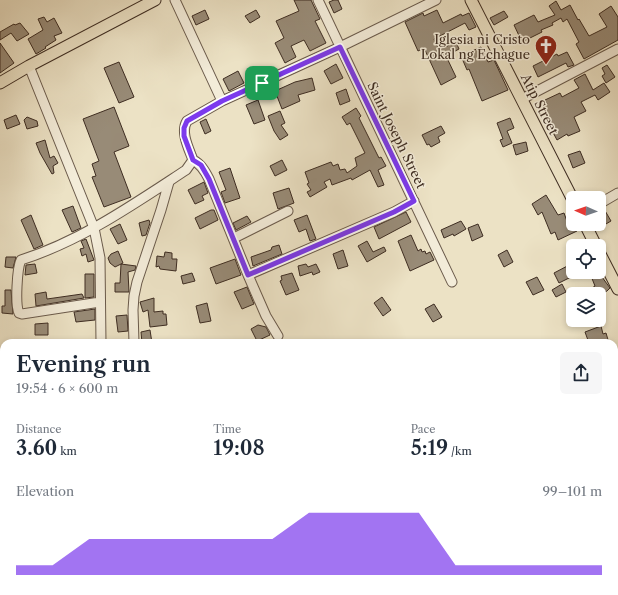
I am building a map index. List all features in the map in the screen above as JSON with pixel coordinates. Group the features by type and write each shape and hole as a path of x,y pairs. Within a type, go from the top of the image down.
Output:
{"main road":[{"path":"0,83 28,66 156,0"},
{"name":"Atip Street","path":"471,0 568,191"},
{"path":"606,266 618,289"}],"street":[{"path":"175,0 222,101"},
{"name":"Saint Joseph Street","path":"318,0 452,282"},
{"path":"278,336 266,316 248,275 207,174 201,165 193,160 184,136 184,128 187,121 222,101 340,47 436,0"},
{"path":"522,99 618,49"},
{"path":"28,66 94,228 100,258 101,339"},
{"path":"100,302 22,314 19,313 17,309 18,268 21,260 54,248 94,228 169,182 186,170 193,160"},
{"path":"134,339 133,310 136,289 169,182"},
{"path":"606,200 618,193"},
{"path":"248,275 394,212 414,201"},
{"path":"234,238 288,210"}],"building":[{"path":"294,0 311,0 320,19 315,21 326,43 310,51 304,40 291,46 296,57 285,63 275,43 284,38 276,21 299,11"},
{"path":"338,0 342,9 334,13 329,2"},
{"path":"556,1 561,10 570,5 589,36 607,27 599,14 611,6 618,17 618,40 584,59 576,44 579,42 567,19 563,22 561,18 552,23 553,25 541,30 542,32 522,42 514,25 534,15 538,22 555,15 549,6"},
{"path":"205,10 209,19 196,25 192,16"},
{"path":"256,10 260,17 250,23 245,16"},
{"path":"437,10 443,23 461,14 462,16 469,13 476,27 469,30 465,23 434,39 439,50 456,42 459,49 446,56 456,77 441,85 424,48 418,51 405,22 423,13 424,16"},
{"path":"504,11 508,17 494,25 490,18"},
{"path":"44,17 47,22 54,18 62,33 54,36 56,40 36,54 28,39 43,30 38,19"},
{"path":"20,23 29,34 17,41 11,33 0,40 0,32 14,24"},
{"path":"0,43 14,63 0,73"},
{"path":"481,47 488,62 494,60 508,90 482,101 469,69 467,70 461,56"},
{"path":"567,52 574,65 568,67 566,63 538,77 533,66 557,54 558,56"},
{"path":"119,62 134,97 119,103 104,68"},
{"path":"336,64 343,78 331,84 324,71"},
{"path":"607,65 615,77 606,83 602,76 605,74 602,68"},
{"path":"238,71 244,83 229,91 223,79"},
{"path":"585,74 593,90 604,83 610,92 598,100 595,95 581,102 586,111 574,117 580,131 568,136 567,134 557,140 548,123 551,122 544,106 547,104 545,100 560,93 562,97 579,88 574,80"},
{"path":"312,78 315,90 298,95 300,101 282,109 275,91 295,82"},
{"path":"346,89 350,101 340,105 336,93"},
{"path":"258,100 265,120 254,124 246,105"},
{"path":"114,107 129,146 114,152 131,197 104,207 92,177 96,176 92,164 99,161 83,119"},
{"path":"356,108 361,116 359,118 379,158 381,157 386,166 378,170 384,185 378,187 370,170 352,180 351,178 332,185 330,179 324,182 327,187 310,197 307,192 311,190 307,184 309,183 305,172 331,162 333,166 338,164 340,170 345,169 347,173 357,166 355,158 365,153 350,123 347,125 342,117"},
{"path":"280,111 285,123 281,125 288,135 280,140 274,131 268,116"},
{"path":"16,115 20,124 7,129 4,120"},
{"path":"27,117 37,121 38,126 27,129 24,120"},
{"path":"510,118 514,128 507,131 512,143 503,147 500,140 503,139 497,123"},
{"path":"206,119 211,131 205,134 200,122"},
{"path":"441,126 445,133 438,137 440,142 431,147 429,144 427,145 422,135"},
{"path":"45,140 50,158 54,156 58,163 53,166 54,173 52,174 36,143"},
{"path":"526,142 528,151 516,155 513,145"},
{"path":"580,151 585,163 573,168 568,155"},
{"path":"282,160 287,170 275,176 270,166"},
{"path":"230,168 240,198 225,203 221,192 226,190 219,172"},
{"path":"204,182 208,193 202,196 204,200 195,204 188,190"},
{"path":"289,188 294,203 278,209 273,193"},
{"path":"546,195 558,215 564,213 566,218 566,231 577,231 558,240 555,232 551,234 542,212 538,215 532,204"},
{"path":"73,206 81,228 72,232 62,210"},
{"path":"214,210 218,220 200,229 195,218"},
{"path":"406,212 411,222 379,239 374,227"},
{"path":"606,212 611,221 606,224"},
{"path":"31,215 43,245 34,249 21,220"},
{"path":"307,215 316,239 310,241 306,229 299,232 294,220"},
{"path":"247,216 251,222 236,230 233,223"},
{"path":"149,220 150,223 146,235 142,236 139,223"},
{"path":"461,221 466,229 454,236 453,234 444,238 441,230"},
{"path":"120,224 127,240 118,244 110,229"},
{"path":"478,224 483,236 472,241 468,228"},
{"path":"411,235 418,251 421,249 422,252 425,251 426,254 430,252 434,260 410,271 398,241"},
{"path":"86,239 94,260 88,262 86,254 82,256 80,249 84,248 81,241"},
{"path":"367,241 373,252 384,247 386,251 367,262 358,246"},
{"path":"279,245 282,254 253,266 251,257 271,250 272,247"},
{"path":"343,250 348,266 338,269 333,254"},
{"path":"507,250 513,262 504,267 498,255"},
{"path":"118,251 123,263 115,267 110,263 108,258 111,254"},
{"path":"165,252 172,253 172,259 177,259 176,271 160,269 159,266 156,267 157,256 164,257"},
{"path":"6,257 16,257 13,268 5,267"},
{"path":"235,259 241,275 216,284 210,268"},
{"path":"35,264 37,273 25,275 26,265"},
{"path":"121,264 136,266 135,270 128,272 129,292 115,292 115,283 120,283"},
{"path":"306,264 308,267 316,264 320,272 313,275 312,272 300,276 298,266"},
{"path":"566,267 567,279 559,283 554,273"},
{"path":"192,273 195,281 183,284 181,276"},
{"path":"292,273 299,290 286,295 280,281 282,280 281,276"},
{"path":"85,274 94,274 94,297 85,298"},
{"path":"537,277 544,290 533,295 526,282"},
{"path":"592,279 603,279 610,288 606,292 606,287 594,287 595,286"},
{"path":"562,284 566,292 556,297 552,290"},
{"path":"247,287 254,304 242,309 234,292"},
{"path":"5,290 11,290 13,314 2,313 2,306 5,306"},
{"path":"46,292 47,299 82,294 84,298 36,306 35,294"},
{"path":"382,297 391,310 383,316 374,303"},
{"path":"154,298 154,312 163,311 163,314 166,314 167,325 150,327 148,310 143,312 140,302"},
{"path":"207,303 211,321 200,323 196,306"},
{"path":"434,304 442,317 433,322 425,309"},
{"path":"95,309 95,320 76,322 74,312"},
{"path":"127,315 128,331 118,332 116,316"},
{"path":"48,323 48,335 35,335 35,324"},
{"path":"258,325 266,327 270,335 261,339 256,339 251,329"},
{"path":"601,327 603,334 606,333 608,339 588,339 585,332"},
{"path":"150,330 151,339 142,339 141,332"}],"place":[{"name":"Iglesia ni Cristo Lokal ng Echague","path":"546,66"}],"route":[{"path":"340,47 414,201 394,212 248,275 209,179 201,165 193,160 184,136 184,128 187,121 222,101 262,83 340,47"}]}
